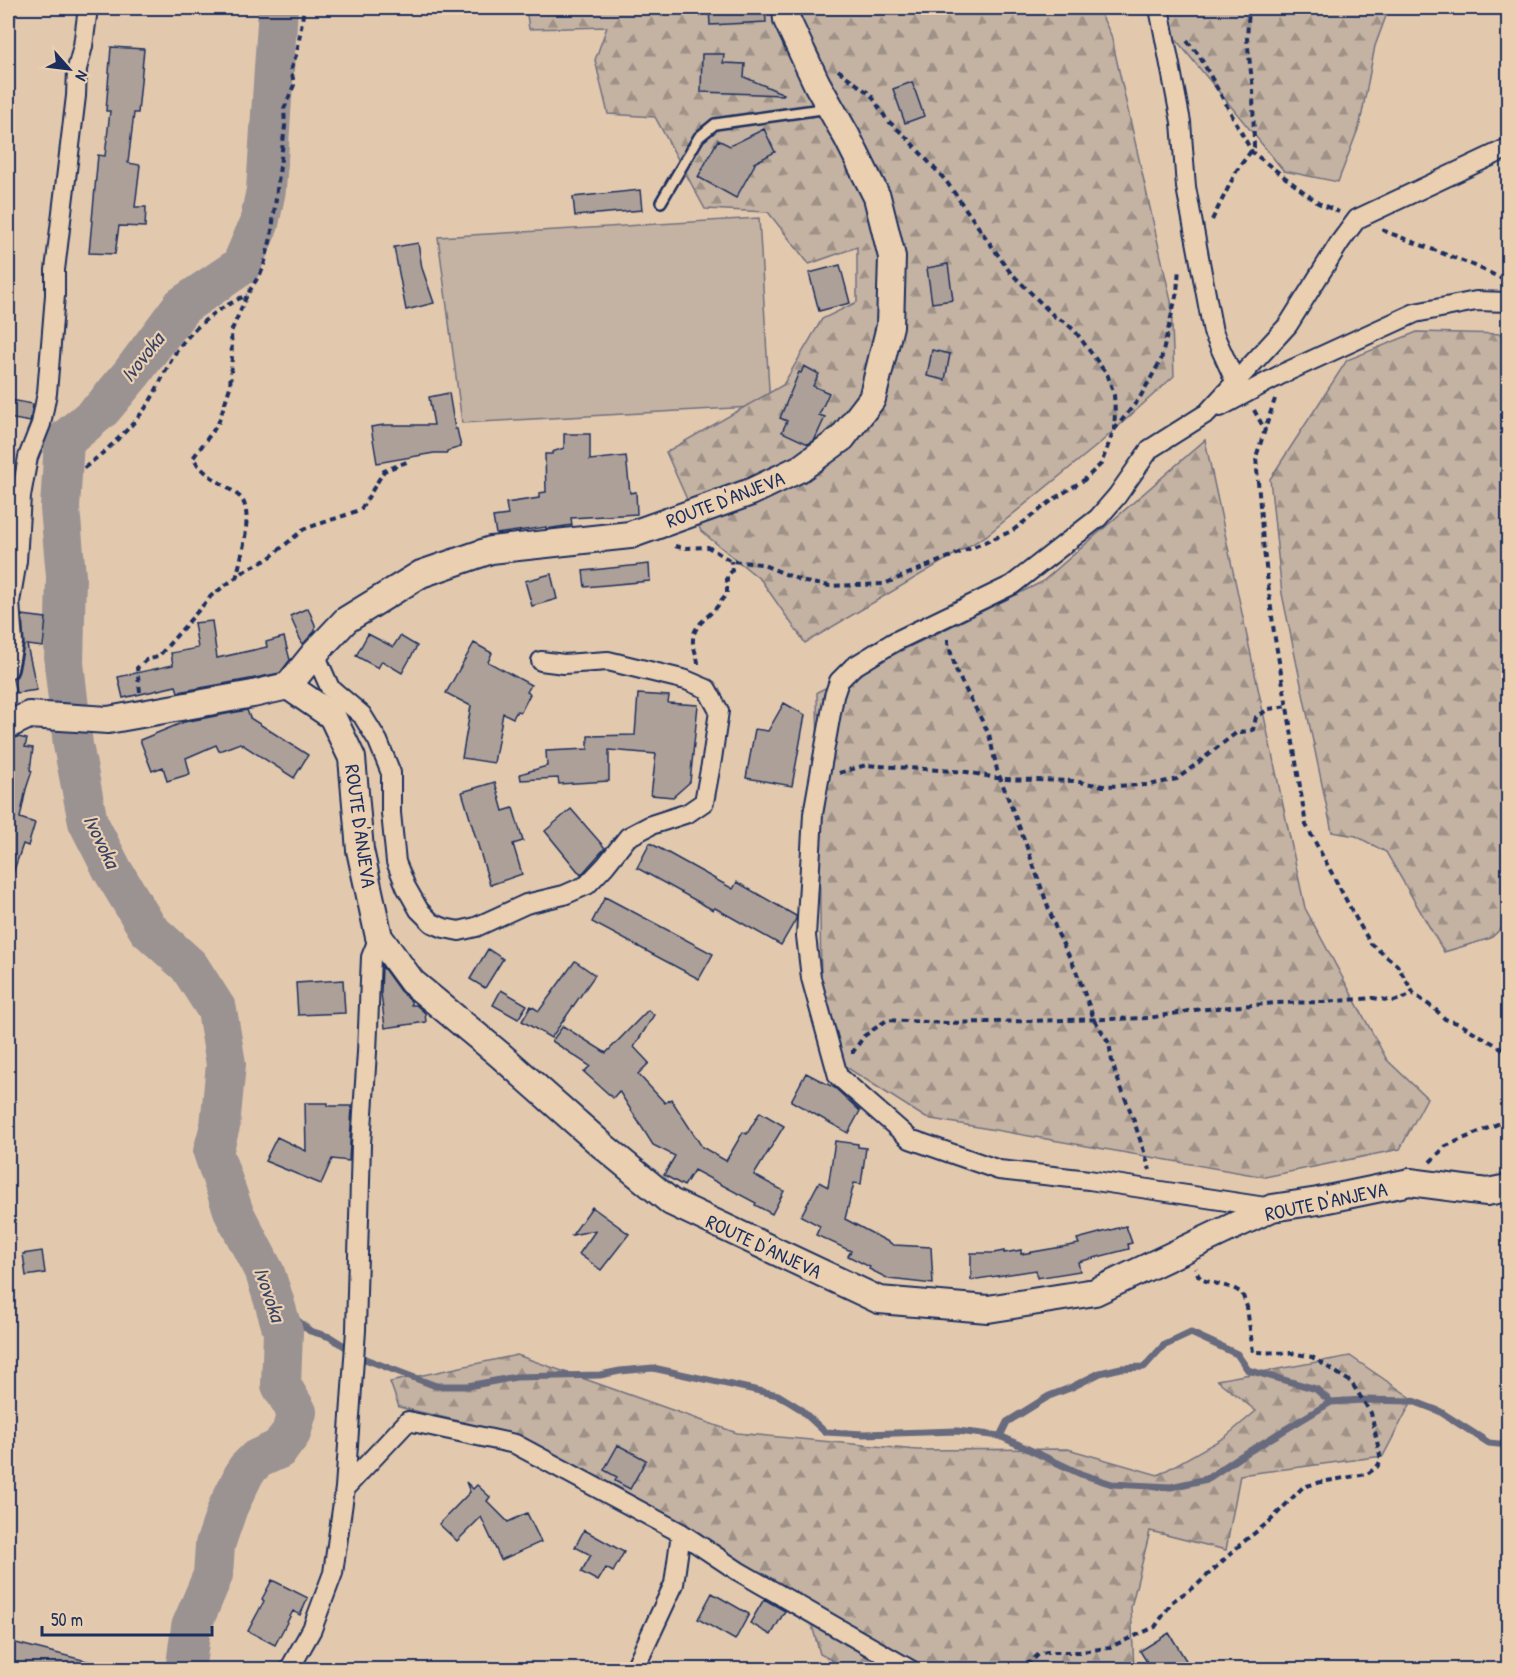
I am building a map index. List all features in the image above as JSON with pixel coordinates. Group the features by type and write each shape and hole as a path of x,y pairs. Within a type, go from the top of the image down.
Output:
{"street":[{"path":"8,669 13,643 10,602 17,561 21,496 28,457 41,424 47,393 55,270 76,96 77,69 83,46 88,8"},
{"name":"ROUTE D'ANJEVA","path":"786,8 787,20 817,84 877,197 892,257 890,326 872,399 842,438 801,468 751,492 630,535 491,550 421,574 346,620 317,651 288,686 332,716 352,758 360,850 380,937 412,982 670,1202 879,1300 988,1309 1095,1292 1272,1208 1410,1182 1487,1192 1509,1188"},
{"path":"1160,9 1181,122 1186,187 1213,332 1236,383"},
{"path":"1208,413 1288,325 1357,219 1509,148"},
{"path":"1272,1208 1089,1180 999,1170 910,1139 838,1076 811,978 807,936 813,814 834,696 839,681 852,668 894,642 1012,585 1098,518 1117,496 1150,449 1208,413 1284,374 1415,314 1476,301 1509,302"},
{"path":"317,651 319,663 330,688 362,715 378,741 390,773 396,862 406,887 419,910 432,923 459,931 476,927 526,904 564,895 587,885 606,866 628,837 651,825 688,813 704,802 718,711 707,689 686,680 608,662 564,664 541,661"},
{"path":"18,720 108,720 288,686"},
{"path":"289,1670 312,1629 333,1573 345,1488 356,1330 361,1144 368,1052 371,957 380,937"},
{"path":"345,1488 408,1421 515,1444 681,1533 738,1571 910,1670"},
{"path":"634,1670 674,1584 681,1533"}],"lane":[{"path":"661,202 699,137 715,124 830,108"}],"path":[{"path":"236,579 243,549 246,512 242,499 200,469 194,458 218,424 230,387 231,332 247,295 263,269 271,238 285,126 284,109 294,85 291,68 297,53 304,8"},
{"path":"1114,430 1139,399 1161,360 1177,292 1179,267 1198,249 1237,170 1254,147 1253,89 1247,39 1248,8"},
{"path":"1160,9 1199,55 1252,152 1318,203 1473,265 1509,282"},
{"path":"672,545 683,548 708,547 731,561 761,564 805,582 830,585 884,584 1012,531 1084,480 1101,464 1114,430 1114,395 1108,376 1075,331 1055,317 1010,272 946,181 905,136 887,120 871,95 832,67"},
{"path":"84,468 129,430 146,408 178,349 200,324 228,304 247,295"},
{"path":"1284,374 1256,457 1274,633 1306,825 1371,944 1397,965 1414,994 1445,1019 1460,1024 1509,1052"},
{"path":"144,713 141,705 138,668 146,660 158,657 211,596 246,570 268,559 304,529 361,509 384,471 409,461"},
{"path":"686,680 698,665 693,640 700,623 727,594 728,576 732,571 731,561"},
{"path":"952,614 948,643 957,673 989,734 997,770 1057,932 1075,968 1094,1019 1109,1043 1116,1075 1138,1130 1156,1191"},
{"path":"817,794 831,776 866,765 967,772 1001,779 1073,781 1103,786 1149,785 1177,779 1236,734 1253,730 1256,717 1269,709 1287,706"},
{"path":"832,1054 854,1052 864,1036 887,1020 946,1023 1149,1018 1194,1010 1277,1003 1373,998 1394,1001 1414,994"},
{"path":"1410,1182 1446,1146 1500,1123 1509,1112"},
{"path":"1017,1670 1026,1666 1038,1654 1082,1652 1110,1647 1155,1627 1173,1601 1198,1584 1242,1543 1270,1521 1303,1487 1366,1474 1377,1467 1381,1460 1371,1413 1351,1382 1312,1357 1292,1353 1253,1352 1247,1307 1242,1293 1233,1288 1202,1280 1198,1275 1194,1245"}],"green space":[{"path":"526,8 1098,8 1111,35 1171,301 1174,376 1099,444 986,536 805,643 761,580 701,531 666,452 783,385 822,319 857,302 857,247 809,264 768,212 705,209 655,117 608,114 595,60 607,27 529,29"},
{"path":"1150,8 1389,8 1375,46 1360,124 1338,182 1284,171"},
{"path":"759,218 770,406 462,423 438,237"},
{"path":"1417,332 1508,334 1508,922 1491,938 1444,952 1386,852 1356,836 1332,832 1282,594 1270,479 1347,360"},
{"path":"1205,440 1305,908 1387,1060 1427,1098 1400,1149 1265,1177 926,1118 846,1067 821,984 817,692 1042,582"},
{"path":"517,1355 737,1433 917,1450 1068,1449 1158,1475 1225,1437 1256,1411 1217,1380 1350,1356 1413,1399 1383,1456 1240,1475 1226,1550 1150,1531 1131,1607 1134,1669 850,1670 820,1654 804,1597 697,1539 620,1488 501,1431 399,1407 390,1382"}],"building":[{"path":"709,8 765,8 766,22 710,25"},
{"path":"111,47 144,49 138,113 134,113 128,163 140,165 135,207 146,207 145,227 119,226 115,254 89,253 98,155 105,156 110,111 106,111"},
{"path":"702,54 724,54 723,63 745,64 744,77 784,94 701,92"},
{"path":"912,82 924,116 905,123 893,89"},
{"path":"764,129 775,152 754,163 736,198 698,177 718,140 730,146"},
{"path":"640,190 642,210 575,216 573,197"},
{"path":"418,243 422,268 434,303 406,310 394,247"},
{"path":"948,264 953,300 932,303 927,268"},
{"path":"840,265 850,303 819,311 809,273"},
{"path":"932,350 950,354 945,380 927,376"},
{"path":"804,366 819,374 813,386 829,393 819,415 825,417 815,439 808,444 782,432 787,421 780,418 799,372 801,373"},
{"path":"449,393 455,429 457,429 461,447 447,451 447,453 434,453 377,463 371,427 434,425 429,397"},
{"path":"11,400 33,404 30,422 8,418"},
{"path":"564,434 590,434 590,460 626,456 630,493 636,492 637,514 571,518 572,525 496,534 493,517 508,515 506,503 539,498 539,493 546,492 545,454 552,454 564,448"},
{"path":"649,564 650,581 585,587 583,571"},
{"path":"551,574 557,599 532,606 525,581"},
{"path":"308,608 315,631 302,643 290,616"},
{"path":"22,615 46,618 43,647 27,645 37,690 16,693 13,679 19,671 24,645"},
{"path":"212,621 217,658 267,647 266,642 284,637 290,660 280,673 178,692 176,686 123,698 118,677 173,665 171,653 198,648 194,623"},
{"path":"368,634 393,647 400,636 417,646 402,673 382,661 378,668 356,656"},
{"path":"474,643 492,653 488,662 531,685 527,692 530,694 521,712 517,711 513,718 503,713 494,763 462,758 471,706 446,693"},
{"path":"638,694 669,696 668,703 698,705 690,782 673,797 651,795 656,754 609,750 609,781 559,784 558,778 521,780 520,774 547,766 546,751 588,749 588,736 635,735"},
{"path":"784,703 805,715 792,786 746,778 755,729 768,731"},
{"path":"247,710 250,718 308,755 294,778 240,743 219,751 216,745 186,758 190,774 167,781 163,767 152,771 140,740 184,722"},
{"path":"18,737 27,739 25,747 33,748 30,770 32,771 20,818 35,823 28,846 23,844 11,879 8,879 8,740"},
{"path":"495,782 503,811 513,808 523,841 513,844 522,874 490,885 462,792"},
{"path":"571,809 605,848 581,875 545,831"},
{"path":"650,843 733,889 737,882 796,916 781,945 637,868"},
{"path":"605,897 713,954 699,979 592,922"},
{"path":"488,949 503,959 485,988 470,979"},
{"path":"575,961 595,975 551,1038 522,1021 531,1006 539,1011"},
{"path":"382,966 400,991 411,1001 411,1005 416,1005 425,1013 426,1022 385,1028 381,993"},
{"path":"343,980 345,1013 298,1015 296,983"},
{"path":"501,990 527,1005 518,1019 493,1005"},
{"path":"648,1010 654,1015 634,1047 649,1063 638,1074 665,1103 671,1099 702,1147 726,1161 743,1132 747,1134 760,1112 784,1126 754,1175 784,1191 772,1214 694,1170 684,1186 664,1175 675,1156 653,1145 619,1091 613,1098 584,1072 590,1066 552,1041 563,1026 606,1053"},
{"path":"806,1073 835,1088 860,1111 848,1133 791,1101"},
{"path":"305,1103 352,1106 349,1161 332,1159 321,1184 265,1161 277,1137 306,1151"},
{"path":"835,1141 858,1144 858,1147 866,1148 861,1184 854,1183 845,1219 894,1245 931,1247 933,1284 889,1279 869,1269 870,1267 848,1256 851,1251 816,1235 820,1226 801,1216 819,1182 828,1187"},
{"path":"592,1207 629,1234 601,1270 579,1254 596,1230 572,1235"},
{"path":"1126,1226 1132,1243 1128,1244 1129,1249 1078,1262 1080,1271 1037,1278 1036,1270 971,1280 971,1253 1004,1251 1004,1253 1021,1250 1021,1254 1079,1244 1077,1239"},
{"path":"42,1251 45,1273 26,1276 23,1254"},
{"path":"618,1445 646,1460 630,1489 615,1481 617,1477 604,1470"},
{"path":"466,1482 473,1489 477,1485 490,1497 487,1501 508,1522 527,1513 541,1542 501,1560 481,1517 457,1541 439,1524 470,1492"},
{"path":"584,1530 624,1552 613,1572 606,1568 598,1581 581,1572 591,1555 575,1547"},
{"path":"272,1580 308,1598 300,1615 293,1611 275,1645 248,1631"},
{"path":"712,1593 749,1614 735,1640 698,1619"},
{"path":"764,1599 785,1611 771,1635 750,1623"},
{"path":"1169,1633 1192,1670 1152,1670 1140,1651"},
{"path":"8,1641 95,1663 94,1670 8,1670"}],"waterway":[{"name":"Ivovoka","path":"184,1670 191,1627 213,1575 215,1545 228,1507 246,1470 257,1459 279,1449 291,1433 297,1412 281,1385 283,1332 265,1273 234,1213 213,1152 220,1126 226,1064 217,1010 189,966 148,929 113,871 88,822 73,745 64,663 66,576 60,508 64,441 102,409 182,306 241,266 259,224 266,190 278,8"},
{"path":"274,1301 310,1331 330,1337 365,1359 436,1386 468,1386 516,1377 600,1375 653,1368 778,1395 799,1408 825,1432 864,1434 957,1431 1000,1436 1081,1474 1112,1484 1171,1487 1207,1479 1331,1402 1413,1401 1439,1411 1489,1443 1508,1445"},
{"path":"1000,1436 1007,1422 1049,1396 1100,1373 1121,1368 1144,1367 1163,1346 1191,1333 1237,1354 1248,1370 1316,1389 1331,1402"}],"railway":[{"path":"8,60 13,8"}]}
